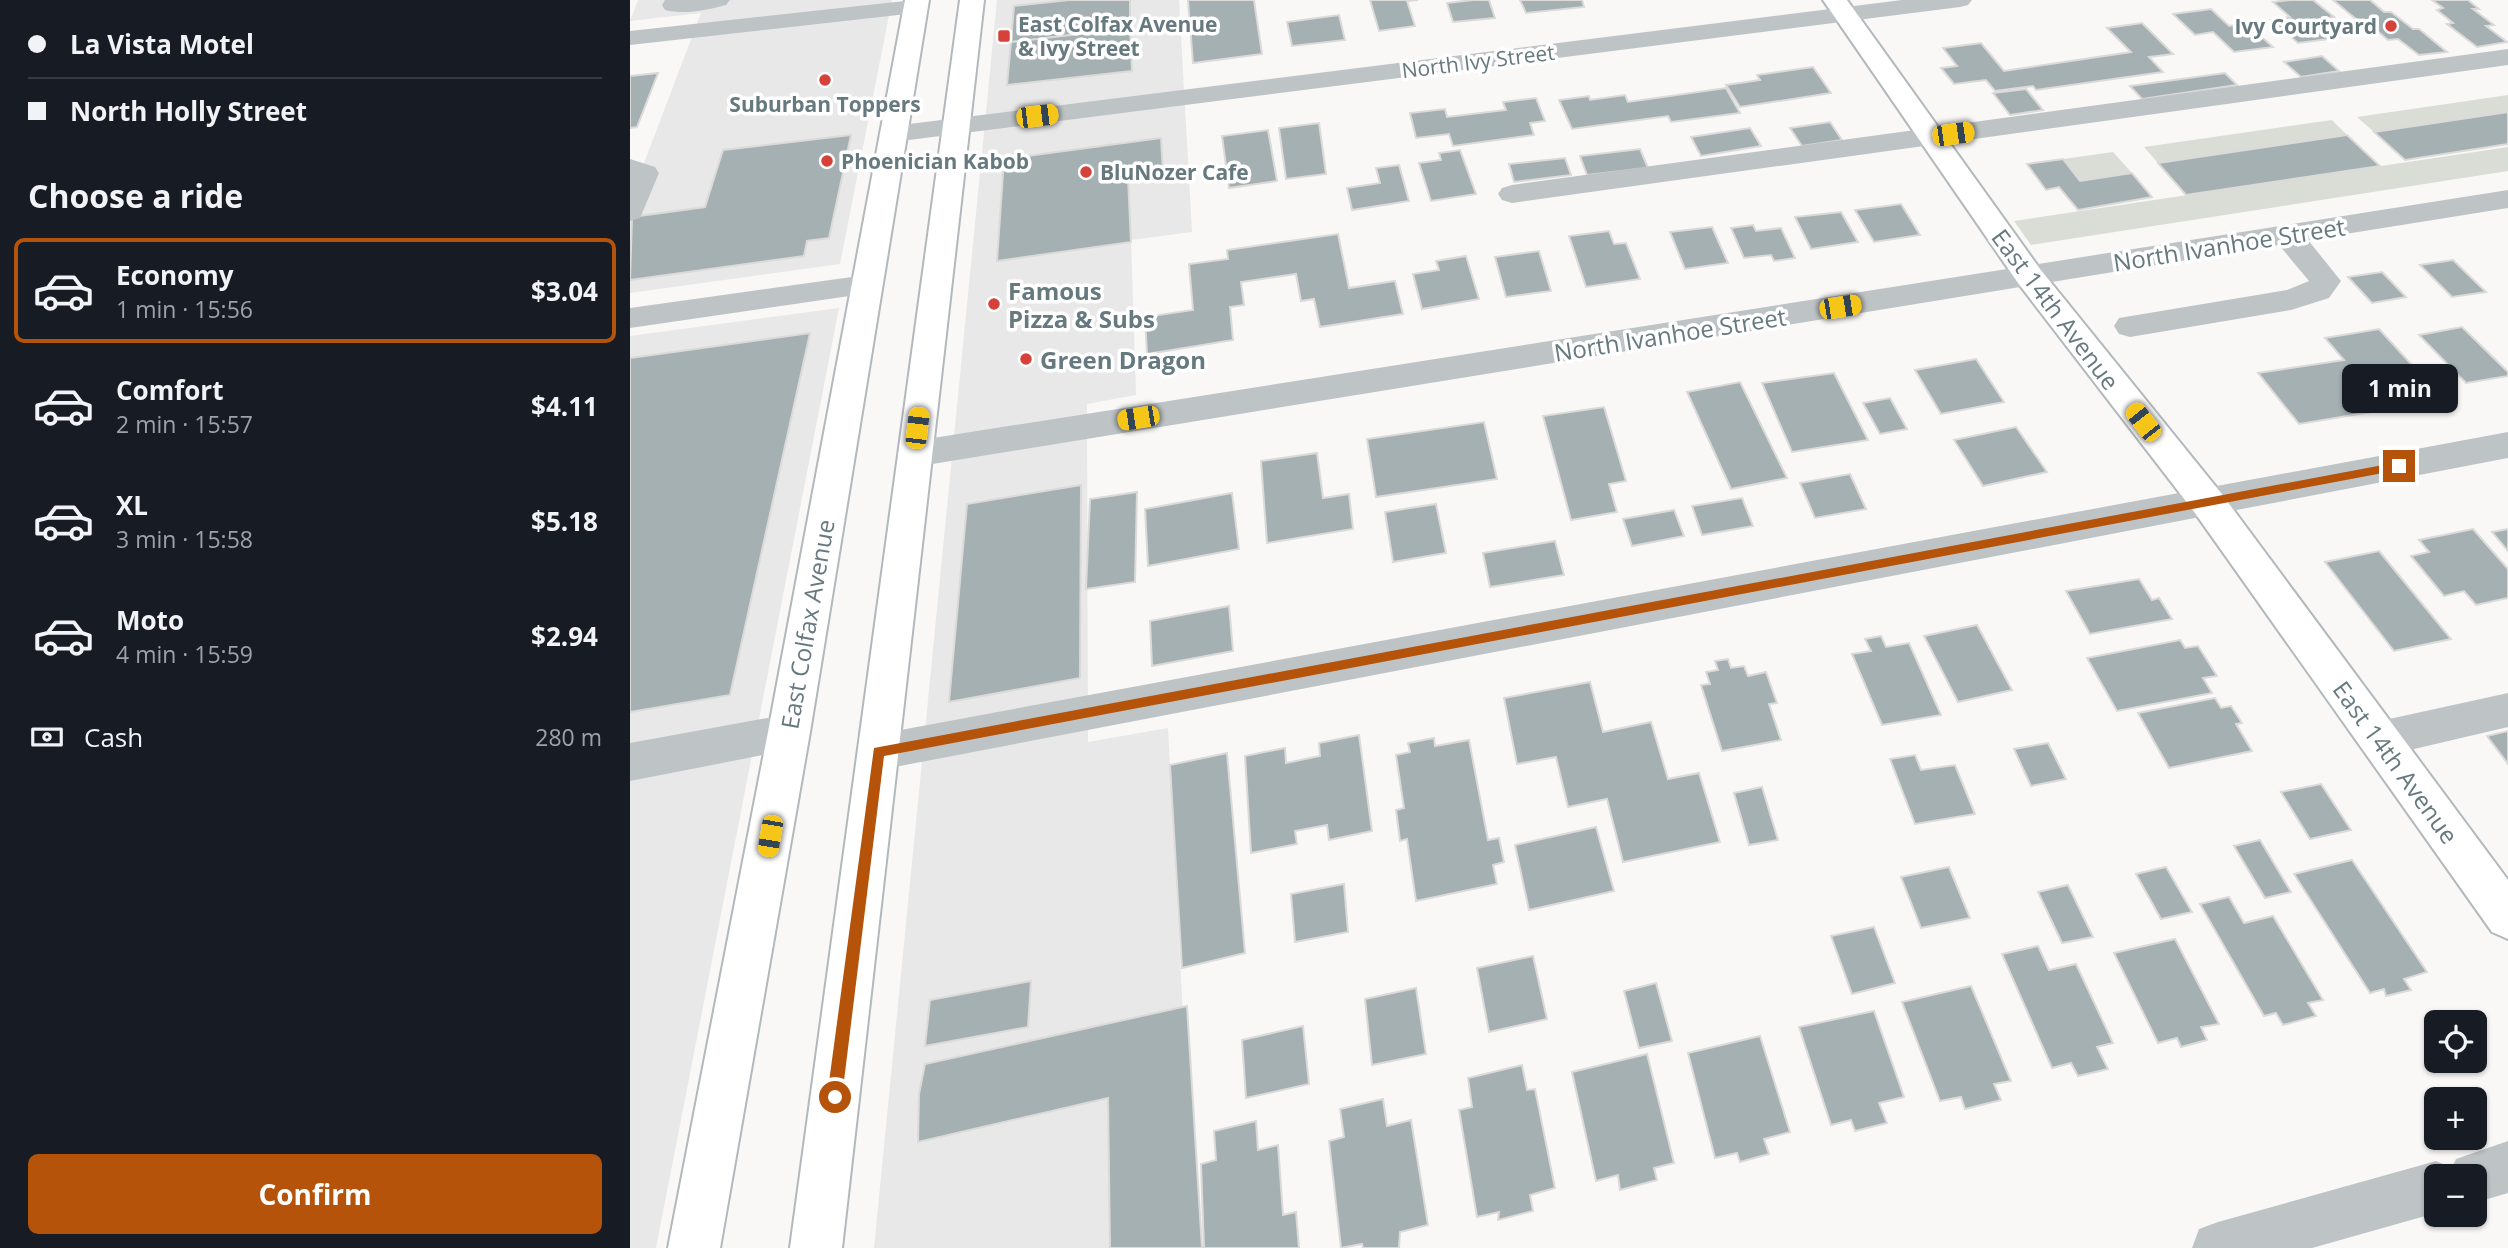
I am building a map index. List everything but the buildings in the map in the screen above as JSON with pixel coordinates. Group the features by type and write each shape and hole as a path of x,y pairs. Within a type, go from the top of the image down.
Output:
{"main road":[{"path":"816,1248 972,0"},
{"name":"East Colfax Avenue","path":"694,1248 789,732 916,4"},
{"name":"East 14th Avenue","path":"1840,7 2029,276 2208,503 2508,917"}],"street":[{"path":"660,35 675,2 718,0"},
{"name":"North Ivy Street","path":"894,134 1840,7 1960,0"},
{"path":"630,38 916,4"},
{"path":"1512,194 2508,57"},
{"path":"630,167 645,173 630,212"},
{"name":"North Ivanhoe Street","path":"914,454 2508,199"},
{"path":"2130,326 2291,300 2318,291 2326,281 2287,235"},
{"path":"630,318 866,285"},
{"path":"879,752 2508,445"},
{"path":"2379,738 2508,710"},
{"path":"630,762 789,732"},
{"path":"2487,1173 2508,1167"},
{"path":"2218,1248 2424,1190"}],"shaded area":[{"path":"638,0 892,0 840,264 630,293 630,200 701,13 630,21"},
{"path":"997,0 1179,0 1192,232 1131,240 1136,395 1087,404 1088,742 1168,728 1195,1248 874,1248"},
{"path":"2508,95 2508,112 2374,132 2357,117"},
{"path":"2332,120 2347,135 2158,163 2144,147"},
{"path":"2508,147 2508,171 2031,245 2014,221"},
{"path":"2113,152 2132,173 2080,181 2063,159"},
{"path":"839,308 656,1248 630,1248 630,336"}],"place":[{"name":"Ivy Courtyard","path":"2391,26"},
{"name":"East Colfax Avenue & Ivy Street","path":"1004,36"},
{"name":"Suburban Toppers","path":"825,80"},
{"name":"Phoenician Kabob","path":"827,161"},
{"name":"BluNozer Cafe","path":"1086,172"},
{"name":"Famous Pizza & Subs","path":"994,304"},
{"name":"Green Dragon","path":"1026,359"}],"route":[{"path":"835,1097 879,752 2399,466"}]}
